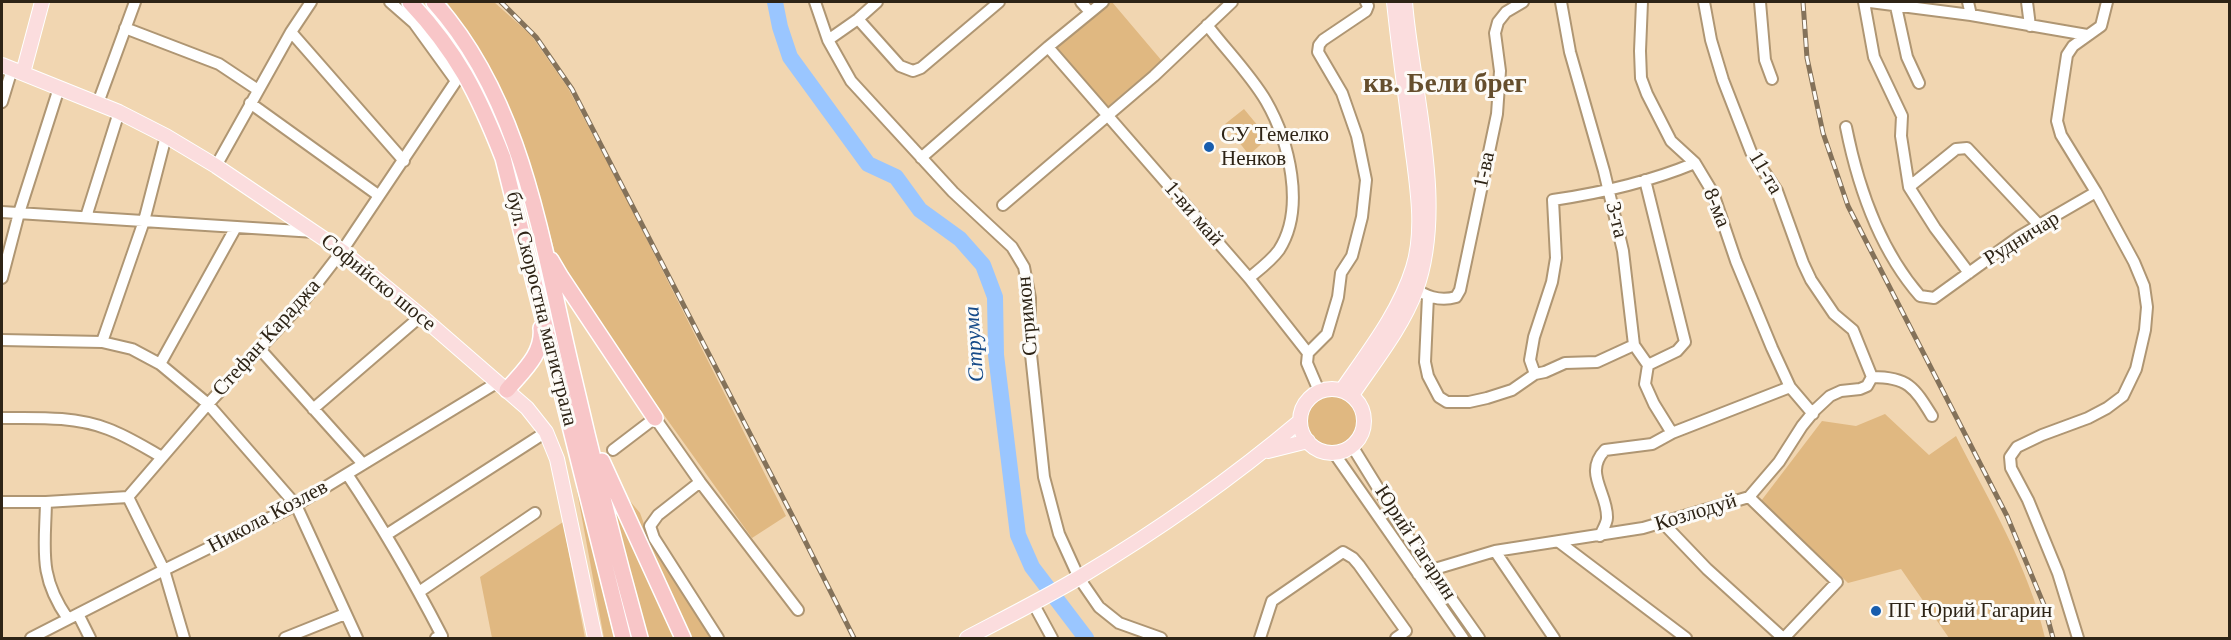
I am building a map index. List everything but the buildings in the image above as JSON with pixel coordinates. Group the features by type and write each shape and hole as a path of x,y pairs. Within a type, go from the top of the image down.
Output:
{"highway":[{"name":"бул. Скоростна магистрала","path":"410,2 443,39 463,68 484,108 503,158 623,639"},
{"name":"бул. Скоростна магистрала","path":"434,2 449,19 477,60 499,102 518,152 541,238 583,420 640,639"},
{"path":"541,238 561,278 655,418"},
{"path":"502,386 534,358 540,347 542,335 537,295"},
{"path":"583,420 683,639"}],"main road":[{"path":"12,69 42,2"},
{"path":"1394,2 1416,179 1417,290"},
{"path":"1347,393 1379,336 1417,290 1427,244 1428,214 1422,133 1405,2"},
{"name":"Софийско шосе","path":"12,69 119,112 166,136 216,166 342,251 421,316 534,415 546,432 557,459 594,639"},
{"path":"1330,388 1347,393 1363,409 1365,421 1363,432 1352,446 1334,453 1317,449 1308,441 1301,429 1300,421 1306,401 1319,391 1330,388"},
{"path":"967,639 1075,580 1139,540 1263,453 1300,421"},
{"path":"1263,453 1308,441"}],"street":[{"path":"98,103 135,2"},
{"path":"216,166 291,32 311,2"},
{"name":"Стефан Караджа","path":"128,497 208,404 302,303 342,251 456,81 414,23 390,2"},
{"name":"Стримон","path":"815,2 828,40 850,81 952,192 1012,247 1024,267 1030,298 1030,345 1044,477 1059,534 1075,580 1099,607 1119,623 1161,639"},
{"path":"828,40 878,2"},
{"path":"858,19 900,66 913,71 921,68 999,2"},
{"path":"1081,2 1090,12"},
{"path":"921,158 1103,2"},
{"path":"1003,204 1154,76 1232,2"},
{"path":"1308,352 1327,334 1338,297 1341,273 1352,256 1362,217 1366,180 1357,136 1342,93 1318,52 1319,45 1365,10 1368,6 1366,2"},
{"name":"1-ва","path":"1417,290 1445,300 1456,297 1460,290 1497,114 1500,71 1495,33 1498,22 1506,12 1524,2"},
{"name":"3-та","path":"1561,2 1570,52 1623,251 1634,345 1648,365"},
{"name":"8-ма","path":"1642,2 1641,78 1671,141 1695,163 1713,193 1736,261 1790,387 1813,414"},
{"name":"11-та","path":"1704,2 1711,40 1727,91 1751,152 1778,191 1811,280 1834,314 1854,330 1872,377"},
{"path":"1760,2 1765,60 1772,79"},
{"path":"1864,2 1874,57 1902,116 1901,136 1909,187 1935,228 1969,273"},
{"path":"1870,2 1971,15 2087,35"},
{"path":"1968,2 1971,15"},
{"path":"2027,2 2030,26"},
{"path":"2078,639 2058,573 2028,500 2011,468 2010,457 2017,447 2088,418 2123,396 2136,369 2145,330 2147,307 2144,286 2134,262 2096,192 2061,135 2057,121 2067,55 2073,46 2101,26 2107,2"},
{"path":"1895,4 1907,57 1919,83"},
{"path":"1207,25 1265,99 1288,156 1293,191 1286,233 1280,248 1270,261 1249,278"},
{"path":"125,28 219,64 258,90"},
{"path":"291,32 404,161"},
{"name":"1-ви май","path":"1048,47 1249,278 1308,352 1307,363 1319,391"},
{"path":"2,102 12,69"},
{"path":"2,278 19,213 59,88"},
{"path":"250,104 378,195"},
{"path":"86,217 119,112"},
{"name":"Рудничар","path":"1846,127 1854,168 1864,196 1884,241 1908,283 1920,296 1934,298 2020,236 2096,192"},
{"path":"102,342 144,221 166,136"},
{"path":"1909,187 1956,149 1967,148 2040,226"},
{"path":"1535,374 1530,360 1534,337 1552,282 1556,258 1553,200 1608,191 1669,174 1695,163"},
{"path":"1645,180 1684,342 1677,351 1648,365 1645,384 1672,433"},
{"path":"2,212 315,232"},
{"path":"160,364 236,227"},
{"path":"1417,290 1428,376 1439,396 1447,402 1457,403 1487,398 1512,390 1535,374 1565,363 1597,362 1634,345"},
{"path":"313,409 421,316"},
{"path":"2,340 102,342 132,349 160,364 208,404 296,505 357,639"},
{"path":"259,348 363,464"},
{"path":"1872,377 1905,381 1915,388 1932,416"},
{"name":"Козлодуй","path":"1418,574 1495,551 1600,536 1663,523 1749,497 1779,462 1802,426 1830,396 1841,391 1867,386 1872,377"},
{"name":"Никола Козлев","path":"31,639 296,505 363,464 502,386"},
{"path":"1600,536 1607,519 1596,473 1597,458 1605,450 1652,444 1672,433 1790,387"},
{"path":"2,418 75,421 107,428 162,457"},
{"path":"613,450 655,418 700,482 798,610"},
{"path":"386,535 546,432"},
{"name":"Юрий Гагарин","path":"1352,446 1432,571 1479,639"},
{"name":"Юрий Гагарин","path":"1334,453 1463,639"},
{"path":"347,474 419,592 439,637"},
{"path":"700,482 658,515 650,526 654,538 718,639"},
{"path":"2,502 128,497 164,570 184,639"},
{"path":"1663,523 1707,568 1784,639 1837,582 1749,497"},
{"path":"46,502 46,575 51,592 90,639"},
{"path":"419,592 536,513"},
{"path":"1559,542 1686,638"},
{"path":"1495,551 1554,639"},
{"path":"1260,639 1272,601 1343,552 1359,565 1406,631 1396,639"},
{"path":"1038,600 1052,639"},
{"path":"285,639 345,615"}],"shaded area":[{"path":"447,2 494,2 531,35 568,88 623,192 786,516 752,538 568,281 557,260 539,194 520,138 489,66"},
{"path":"1108,2 1112,2 1162,61 1106,108 1054,47"},
{"path":"1244,109 1268,138 1249,155 1225,124"},
{"path":"1331,394 1341,396 1349,402 1355,410 1357,420 1355,430 1349,438 1341,444 1331,446 1321,444 1313,438 1307,430 1305,420 1307,410 1313,402 1321,396"},
{"path":"1885,414 1929,455 1956,436 2019,560 2045,638 1949,638 1901,569 1848,583 1761,501 1822,421 1856,426"},
{"path":"572,464 614,638 604,638"},
{"path":"606,484 674,638 646,638"},
{"path":"620,489 640,513 647,532 714,638 690,638"},
{"path":"563,522 585,638 492,638 480,577"}],"waterway":[{"name":"Струма","path":"775,2 790,57 868,164 896,177 920,210 960,239 983,265 995,297 996,355 1018,535 1032,567 1086,638"}],"railway":[{"path":"501,2 536,37 572,89 854,638"},
{"path":"1803,2 1807,58 1823,133 1848,206 2007,516 2044,605 2053,638"}],"place":[{"name":"СУ Темелко Ненков","path":"1209,147"},
{"name":"ПГ Юрий Гагарин","path":"1876,611"}],"district":[{"name":"кв. Бели брег","path":"1445,85"}]}
